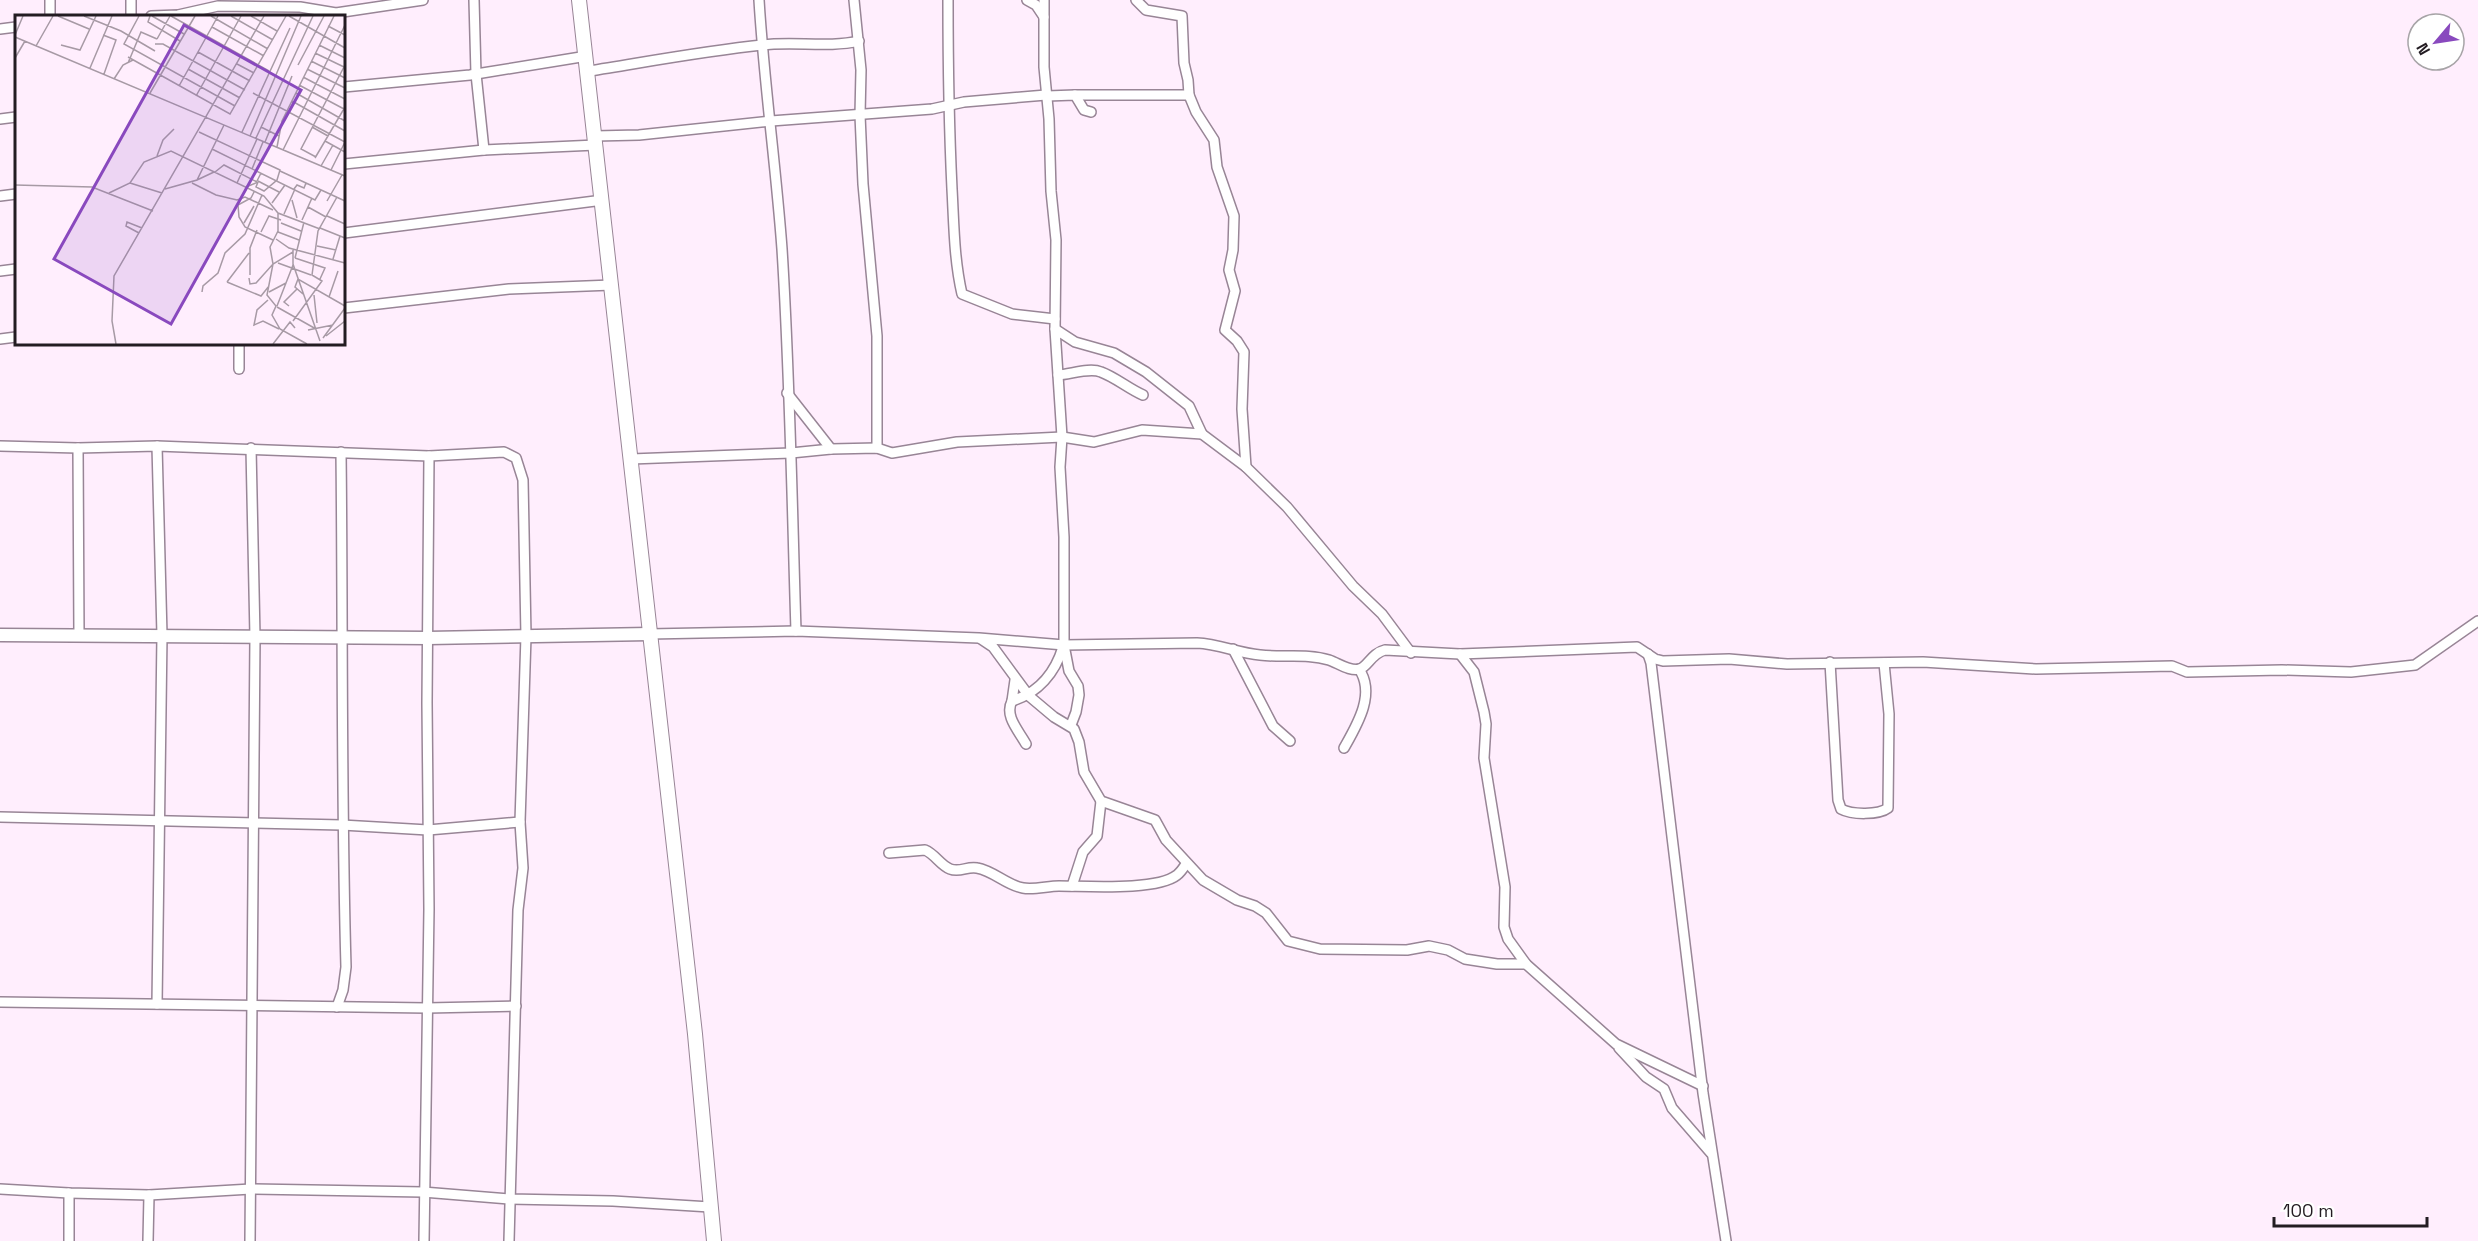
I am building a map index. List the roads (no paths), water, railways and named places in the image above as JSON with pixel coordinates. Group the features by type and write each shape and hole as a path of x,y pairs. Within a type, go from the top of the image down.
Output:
{"main road":[{"path":"579,0 589,71 649,634 695,1034 714,1241"}],"street":[{"path":"178,15 217,3 300,7 336,13 423,0"},
{"path":"474,0 476,74 484,150"},
{"path":"759,0 782,251 796,632"},
{"path":"854,0 861,70 863,184 877,336 877,448"},
{"path":"948,0 954,247 962,294 1012,314 1055,324 1065,337 1114,353 1146,372 1189,406 1202,434 1246,467 1287,507 1353,586 1382,614 1411,653"},
{"path":"1027,0 1036,5 1044,18"},
{"path":"1044,0 1046,95 1056,240 1054,254 1055,324 1062,437 1060,467 1064,537 1064,645 1069,671 1078,686 1079,695 1071,725"},
{"path":"1136,0 1146,10 1182,16 1184,63 1189,94 1196,112 1214,140 1217,168 1234,216 1233,250 1229,270 1235,291 1225,330 1242,346 1244,352 1242,409 1246,467"},
{"path":"0,29 15,27"},
{"path":"589,71 762,45 793,42 846,44 859,41"},
{"path":"345,87 476,74 587,56"},
{"path":"345,164 771,121 932,109 1046,95 1189,94"},
{"path":"1075,96 1084,110 1091,112"},
{"path":"0,119 15,117"},
{"path":"0,196 15,194"},
{"path":"345,233 603,200"},
{"path":"0,271 15,269"},
{"path":"345,308 509,289 612,285"},
{"path":"0,339 15,337"},
{"path":"238,345 239,369"},
{"path":"1058,375 1075,371 1100,371 1143,395"},
{"path":"787,393 831,449"},
{"path":"631,459 790,453 831,449 877,448 892,453 957,442 1062,437 1094,442 1142,430 1202,434"},
{"path":"0,446 251,448 429,456 504,452 516,458 523,480 526,636 520,822 523,868 518,910 509,1241"},
{"path":"157,446 162,635 157,1004"},
{"path":"78,448 79,635"},
{"path":"250,1241 255,637 251,448"},
{"path":"337,1007 343,990 346,967 342,825 344,638 341,452"},
{"path":"424,1241 429,456"},
{"path":"1359,669 1380,651 1460,654 1637,647 1663,661 1729,659 1787,664 1923,662 2036,669 2172,666 2187,672 2282,670 2351,672 2415,665 2478,621"},
{"path":"0,634 428,638 796,632 979,638 1064,645 1218,644 1257,655 1306,656 1359,669 1366,680 1367,688 1356,727 1344,748"},
{"path":"979,638 993,647 1015,680 1029,696 1054,717 1071,725 1079,742 1084,772 1101,801 1097,836 1083,852 1072,886"},
{"path":"1012,701 1029,696 1046,680 1064,645"},
{"path":"1233,649 1273,726 1290,741"},
{"path":"1460,654 1474,672 1486,724 1484,758 1505,887 1504,927 1514,950 1526,964 1616,1044 1646,1077 1664,1089 1672,1108 1712,1153"},
{"path":"1648,654 1702,1086 1726,1241"},
{"path":"1830,662 1838,800 1841,809 1848,812 1881,812 1888,808 1889,714 1884,663"},
{"path":"1015,680 1009,707 1010,714 1026,744"},
{"path":"1101,801 1155,820 1166,840 1186,864 1209,885 1266,913 1288,941 1320,949 1407,950 1429,946 1448,950 1466,959 1497,964 1526,964"},
{"path":"0,817 342,825 428,830 520,822"},
{"path":"889,853 925,850 950,869 958,871 976,868 991,873 1009,885 1026,889 1072,886 1119,887 1147,884 1176,876 1186,864"},
{"path":"343,990 351,1002 362,1007"},
{"path":"0,1002 427,1008 516,1006"},
{"path":"1616,1044 1702,1086"},
{"path":"0,1189 69,1194 149,1195 251,1189 423,1192 509,1199 613,1201 710,1207"},
{"path":"69,1194 69,1241"},
{"path":"147,1241 149,1195"}]}
